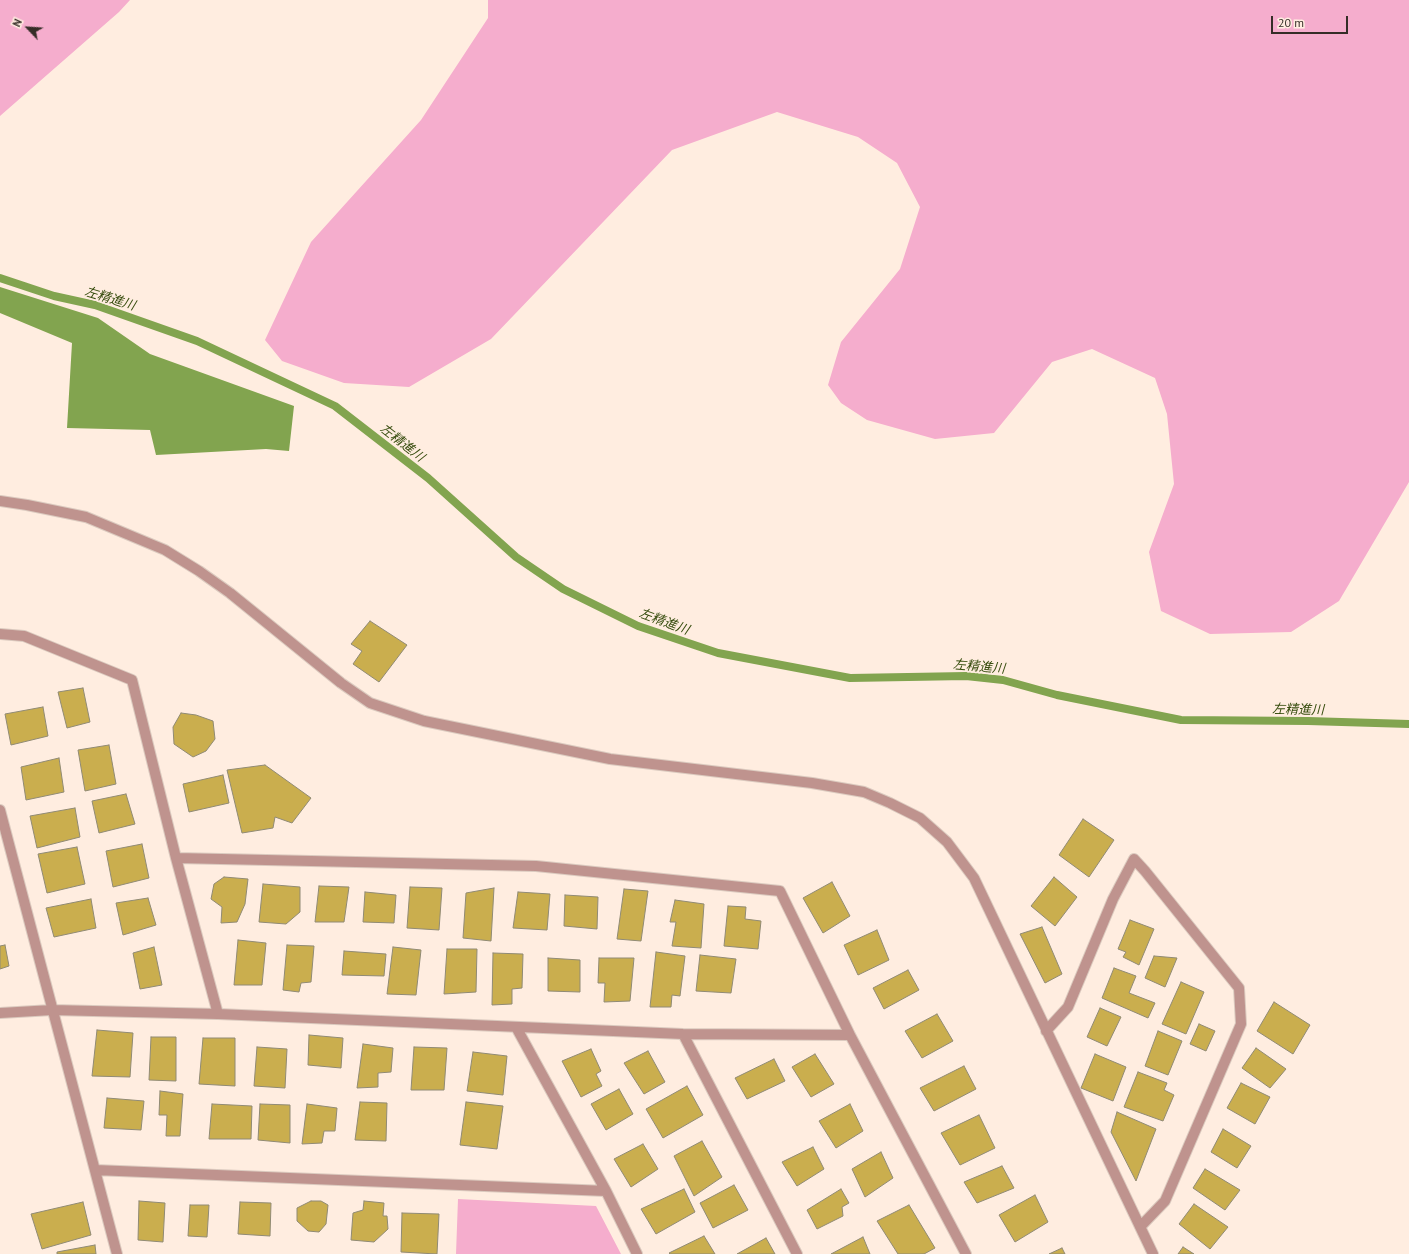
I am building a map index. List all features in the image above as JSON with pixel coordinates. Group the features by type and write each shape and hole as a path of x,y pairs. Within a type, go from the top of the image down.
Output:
{"street":[{"path":"0,501 86,517 165,550 199,571 230,593 341,683 370,703 424,721 610,759 812,783 864,792 920,818 947,842 974,878 1152,1254"},
{"path":"0,634 24,636 132,680 176,858 218,1014"},
{"path":"0,810 117,1254"},
{"path":"176,858 536,866 780,891 850,1035 966,1254"},
{"path":"1046,1031 1068,1007 1113,899 1134,859 1145,870 1238,988 1241,1024 1164,1201 1140,1227"},
{"path":"0,1013 52,1010 218,1014 683,1034 850,1035"},
{"path":"516,1027 606,1191 637,1254"},
{"path":"683,1034 797,1254"},
{"path":"95,1170 606,1191"}],"shaded area":[{"path":"0,0 130,0 119,12 0,116"},
{"path":"488,0 1409,0 1409,482 1339,601 1291,632 1210,634 1161,611 1149,552 1174,484 1167,414 1155,378 1092,349 1052,362 994,433 935,439 867,420 841,403 828,385 841,342 900,269 920,207 897,163 858,137 777,112 672,150 491,339 409,387 344,383 282,361 265,340 311,242 421,120 488,18"},
{"path":"0,287 98,318 150,354 294,406 289,451 266,449 156,455 150,430 67,428 72,343 0,313"},
{"path":"458,1199 596,1206 621,1254 456,1254"}],"building":[{"path":"370,621 407,645 379,682 353,664 362,651 351,644"},
{"path":"83,688 90,722 67,728 58,692"},
{"path":"43,707 48,736 11,745 5,714"},
{"path":"181,713 196,715 213,721 215,739 206,751 193,757 174,744 173,727"},
{"path":"109,745 116,784 85,791 78,750"},
{"path":"59,758 64,792 26,800 21,767"},
{"path":"265,765 311,798 292,823 275,817 273,828 242,833 227,770"},
{"path":"223,775 229,803 189,812 183,784"},
{"path":"126,794 135,824 99,833 92,801"},
{"path":"75,808 80,837 37,848 30,816"},
{"path":"1083,819 1114,840 1089,877 1059,855"},
{"path":"142,844 149,878 113,887 106,851"},
{"path":"77,847 85,884 47,893 38,854"},
{"path":"224,877 248,879 245,904 237,922 221,923 222,907 211,899 214,884"},
{"path":"1054,877 1077,897 1055,926 1031,906"},
{"path":"832,882 850,916 823,933 803,898"},
{"path":"263,884 300,887 300,912 286,924 259,922"},
{"path":"319,886 349,887 344,922 315,922"},
{"path":"410,887 442,888 439,930 407,928"},
{"path":"494,888 491,941 463,938 466,893"},
{"path":"624,889 648,891 641,941 617,939"},
{"path":"365,892 396,895 394,923 363,922"},
{"path":"518,892 550,894 547,930 513,928"},
{"path":"565,895 598,897 597,929 564,926"},
{"path":"148,898 156,925 123,935 116,903"},
{"path":"91,899 96,928 54,937 46,908"},
{"path":"675,900 704,904 701,948 672,946 676,922 670,922"},
{"path":"728,906 746,907 745,919 761,921 758,949 724,946"},
{"path":"1130,920 1154,929 1139,965 1123,957 1126,952 1118,949"},
{"path":"1042,927 1062,974 1045,983 1020,934"},
{"path":"877,930 889,960 858,975 844,945"},
{"path":"238,940 266,943 262,985 234,985"},
{"path":"5,945 9,966 0,969 0,946"},
{"path":"287,945 314,946 311,982 301,983 299,992 283,990"},
{"path":"154,947 162,985 140,989 133,953"},
{"path":"393,947 421,950 416,995 387,994"},
{"path":"447,949 477,949 476,992 444,994"},
{"path":"344,951 386,954 384,976 342,975"},
{"path":"656,952 685,956 680,996 672,995 671,1007 650,1007"},
{"path":"493,953 523,954 522,988 512,989 512,1004 492,1005"},
{"path":"700,955 736,959 731,993 696,991"},
{"path":"1154,956 1177,958 1165,987 1145,978"},
{"path":"548,958 580,960 580,992 548,991"},
{"path":"599,958 634,958 630,1001 604,1002 605,983 598,983"},
{"path":"1114,968 1136,976 1129,993 1155,1003 1148,1018 1102,998"},
{"path":"908,970 919,990 884,1009 873,988"},
{"path":"1181,982 1204,992 1186,1034 1162,1024"},
{"path":"1274,1002 1310,1025 1293,1054 1257,1031"},
{"path":"1100,1008 1121,1017 1107,1046 1087,1037"},
{"path":"937,1014 953,1041 922,1058 905,1031"},
{"path":"1199,1024 1215,1031 1206,1051 1190,1044"},
{"path":"97,1030 133,1033 130,1077 92,1076"},
{"path":"1158,1031 1182,1041 1168,1075 1145,1066"},
{"path":"309,1035 343,1038 341,1068 308,1065"},
{"path":"151,1037 176,1037 176,1081 149,1080"},
{"path":"203,1038 235,1038 235,1086 199,1084"},
{"path":"363,1044 393,1048 391,1072 378,1073 378,1087 357,1088"},
{"path":"257,1047 287,1049 285,1088 254,1086"},
{"path":"414,1047 447,1048 444,1090 411,1090"},
{"path":"1256,1048 1286,1069 1270,1088 1242,1068"},
{"path":"591,1049 601,1071 596,1074 602,1086 581,1097 562,1061"},
{"path":"648,1051 665,1082 644,1094 624,1063"},
{"path":"473,1052 507,1056 503,1095 467,1091"},
{"path":"815,1054 834,1084 811,1097 792,1067"},
{"path":"1095,1054 1126,1067 1113,1101 1081,1088"},
{"path":"774,1059 785,1081 747,1099 735,1078"},
{"path":"964,1066 976,1089 934,1111 920,1088"},
{"path":"1138,1072 1167,1083 1164,1090 1174,1095 1163,1121 1124,1107"},
{"path":"1241,1083 1270,1097 1255,1124 1227,1108"},
{"path":"687,1086 703,1115 663,1138 646,1109"},
{"path":"619,1089 633,1114 606,1130 591,1104"},
{"path":"160,1091 183,1094 180,1136 166,1136 167,1115 159,1115"},
{"path":"107,1098 144,1101 141,1130 104,1128"},
{"path":"360,1102 387,1103 386,1141 355,1140"},
{"path":"466,1102 503,1106 497,1149 460,1145"},
{"path":"212,1104 252,1106 251,1139 209,1139"},
{"path":"260,1104 290,1105 290,1143 258,1140"},
{"path":"307,1104 337,1108 335,1131 324,1131 322,1143 302,1144"},
{"path":"850,1104 863,1131 836,1148 819,1121"},
{"path":"1117,1112 1156,1129 1136,1181 1111,1132"},
{"path":"979,1115 995,1148 960,1165 941,1133"},
{"path":"1223,1129 1251,1146 1237,1168 1211,1152"},
{"path":"702,1141 722,1177 694,1196 674,1156"},
{"path":"643,1144 658,1169 631,1187 614,1159"},
{"path":"813,1147 824,1169 797,1186 782,1162"},
{"path":"881,1152 893,1178 865,1197 852,1169"},
{"path":"1002,1166 1014,1188 977,1203 964,1182"},
{"path":"1205,1169 1240,1190 1225,1210 1193,1188"},
{"path":"734,1185 748,1210 713,1228 700,1203"},
{"path":"684,1189 695,1212 656,1234 641,1209"},
{"path":"841,1189 849,1203 842,1207 843,1216 817,1229 807,1210"},
{"path":"1035,1195 1048,1222 1015,1242 999,1215"},
{"path":"139,1201 165,1203 163,1242 138,1240"},
{"path":"311,1201 321,1201 328,1205 326,1224 319,1232 308,1231 297,1221 297,1208"},
{"path":"364,1201 384,1203 383,1216 387,1216 388,1229 374,1242 351,1240 353,1213 363,1210"},
{"path":"83,1202 91,1235 42,1249 31,1214"},
{"path":"240,1202 271,1203 270,1236 238,1234"},
{"path":"1194,1204 1228,1227 1210,1249 1179,1224"},
{"path":"190,1205 209,1205 207,1237 188,1236"},
{"path":"909,1205 935,1248 924,1254 898,1254 877,1221"},
{"path":"402,1213 439,1214 437,1254 401,1252"},
{"path":"704,1236 715,1254 669,1253"},
{"path":"863,1237 870,1254 831,1254"},
{"path":"766,1238 775,1254 737,1254"},
{"path":"95,1245 96,1254 57,1254 57,1252"},
{"path":"1183,1247 1194,1254 1178,1254"},
{"path":"1062,1248 1065,1254 1049,1254"}],"waterway":[{"name":"左精進川","path":"0,278 54,296 95,305 197,341 335,406 428,478 516,557 563,589 638,626 718,653 850,678 966,676 1003,680 1057,695 1181,720 1308,721 1409,724"}]}
